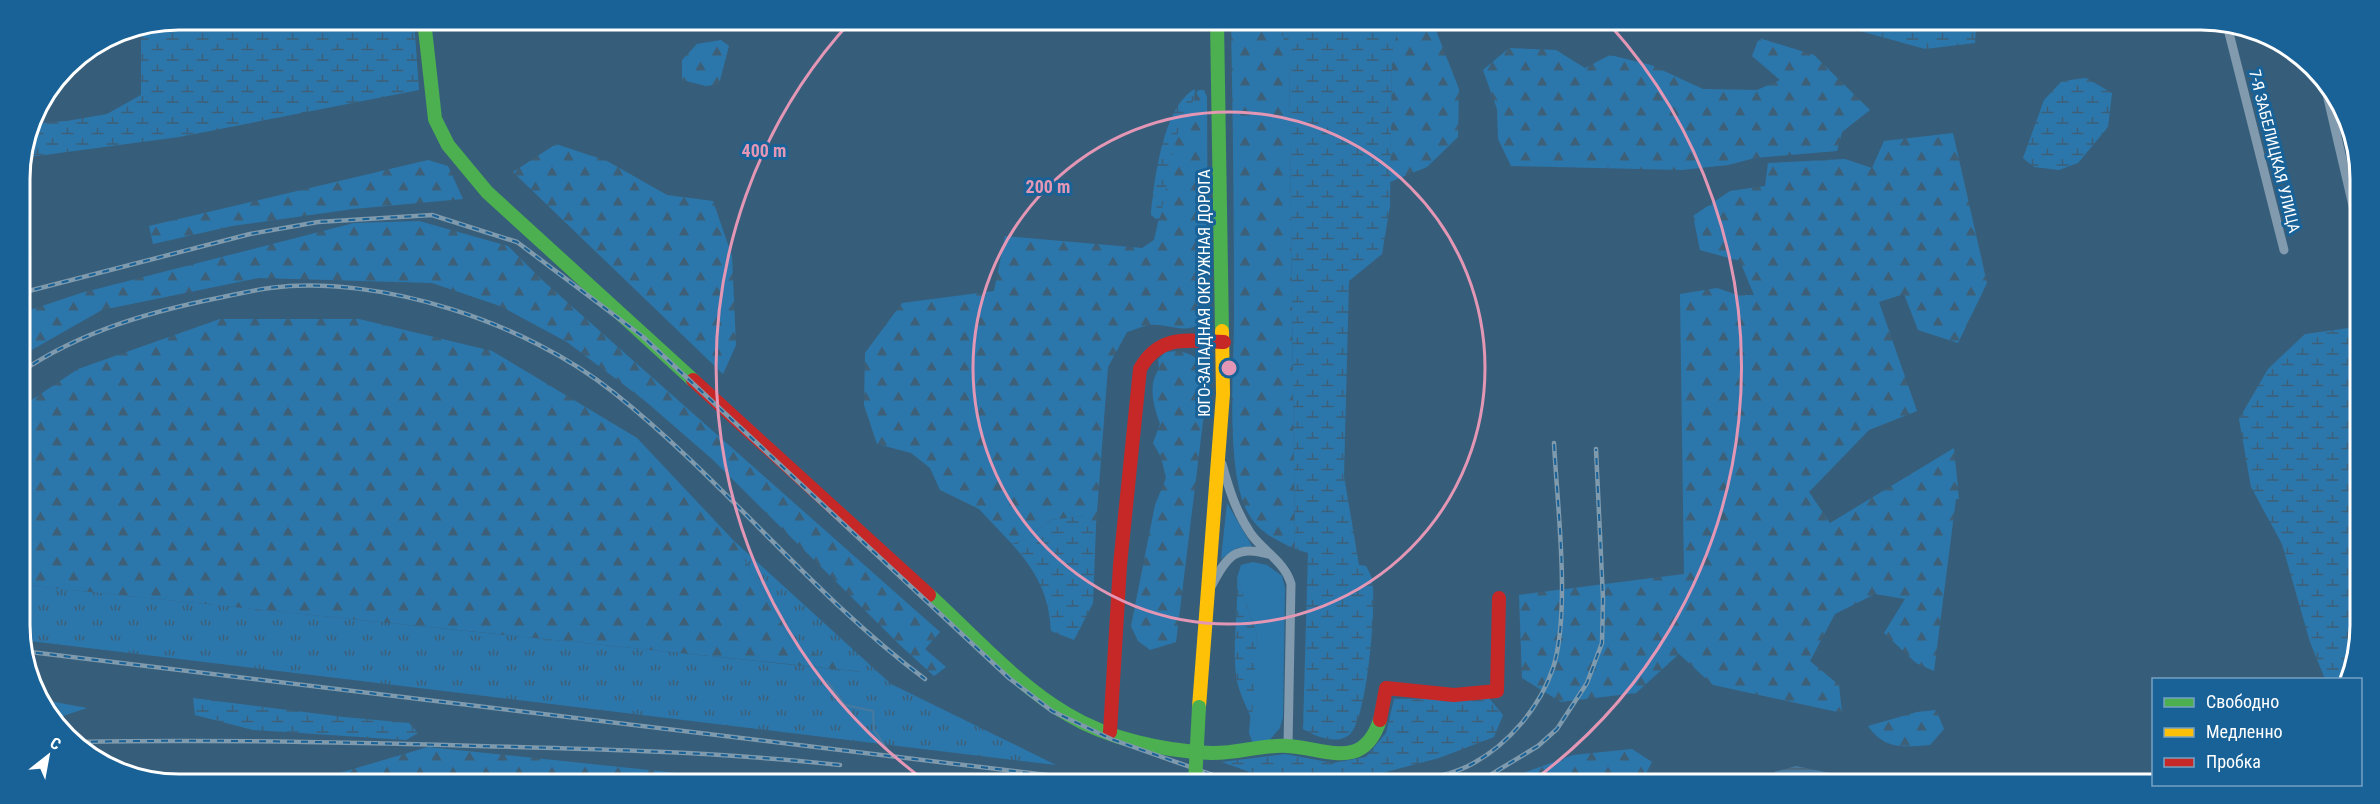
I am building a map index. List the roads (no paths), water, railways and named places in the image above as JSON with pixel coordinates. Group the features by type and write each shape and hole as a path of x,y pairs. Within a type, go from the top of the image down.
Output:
{"main road":[{"path":"425,30 435,119 448,145 487,192 1031,688 1070,716 1110,732 1151,743 1217,752 1288,746 1332,755 1359,750 1378,731 1386,688 1454,695 1497,691 1499,598"},
{"name":"ЮГО-ЗАПАДНАЯ ОКРУЖНАЯ ДОРОГА","path":"1195,774 1219,453 1224,342 1217,30"},
{"path":"1110,732 1120,565 1140,369 1148,353 1160,344 1224,342"}],"street":[{"name":"7-Я ЗАБЕЛИЦКАЯ УЛИЦА","path":"2229,33 2284,250"},
{"path":"2329,102 2350,193"},
{"path":"1219,453 1237,510 1250,532 1287,572 1292,593 1288,746"},
{"path":"1207,595 1223,565 1231,556 1250,550 1269,555"}],"waterway":[{"path":"827,681 845,705 873,711 874,730 888,750"}],"railway":[{"path":"30,291 250,234 318,222 432,215 517,242 642,336 1009,678 1052,711 1111,739 1210,774"},
{"path":"30,367 68,345 118,324 170,309 264,289 313,286 358,289 404,297 450,309 496,325 539,345 578,367 613,392 693,462 844,611 925,679"},
{"path":"1447,774 1486,756 1510,735 1522,723 1540,697 1553,668 1558,645 1562,588 1554,443"},
{"path":"1492,774 1538,746 1557,729 1587,683 1602,643 1603,599 1596,449"},
{"path":"33,652 1038,774"},
{"path":"87,742 277,741 568,748 704,754 840,765"}]}
